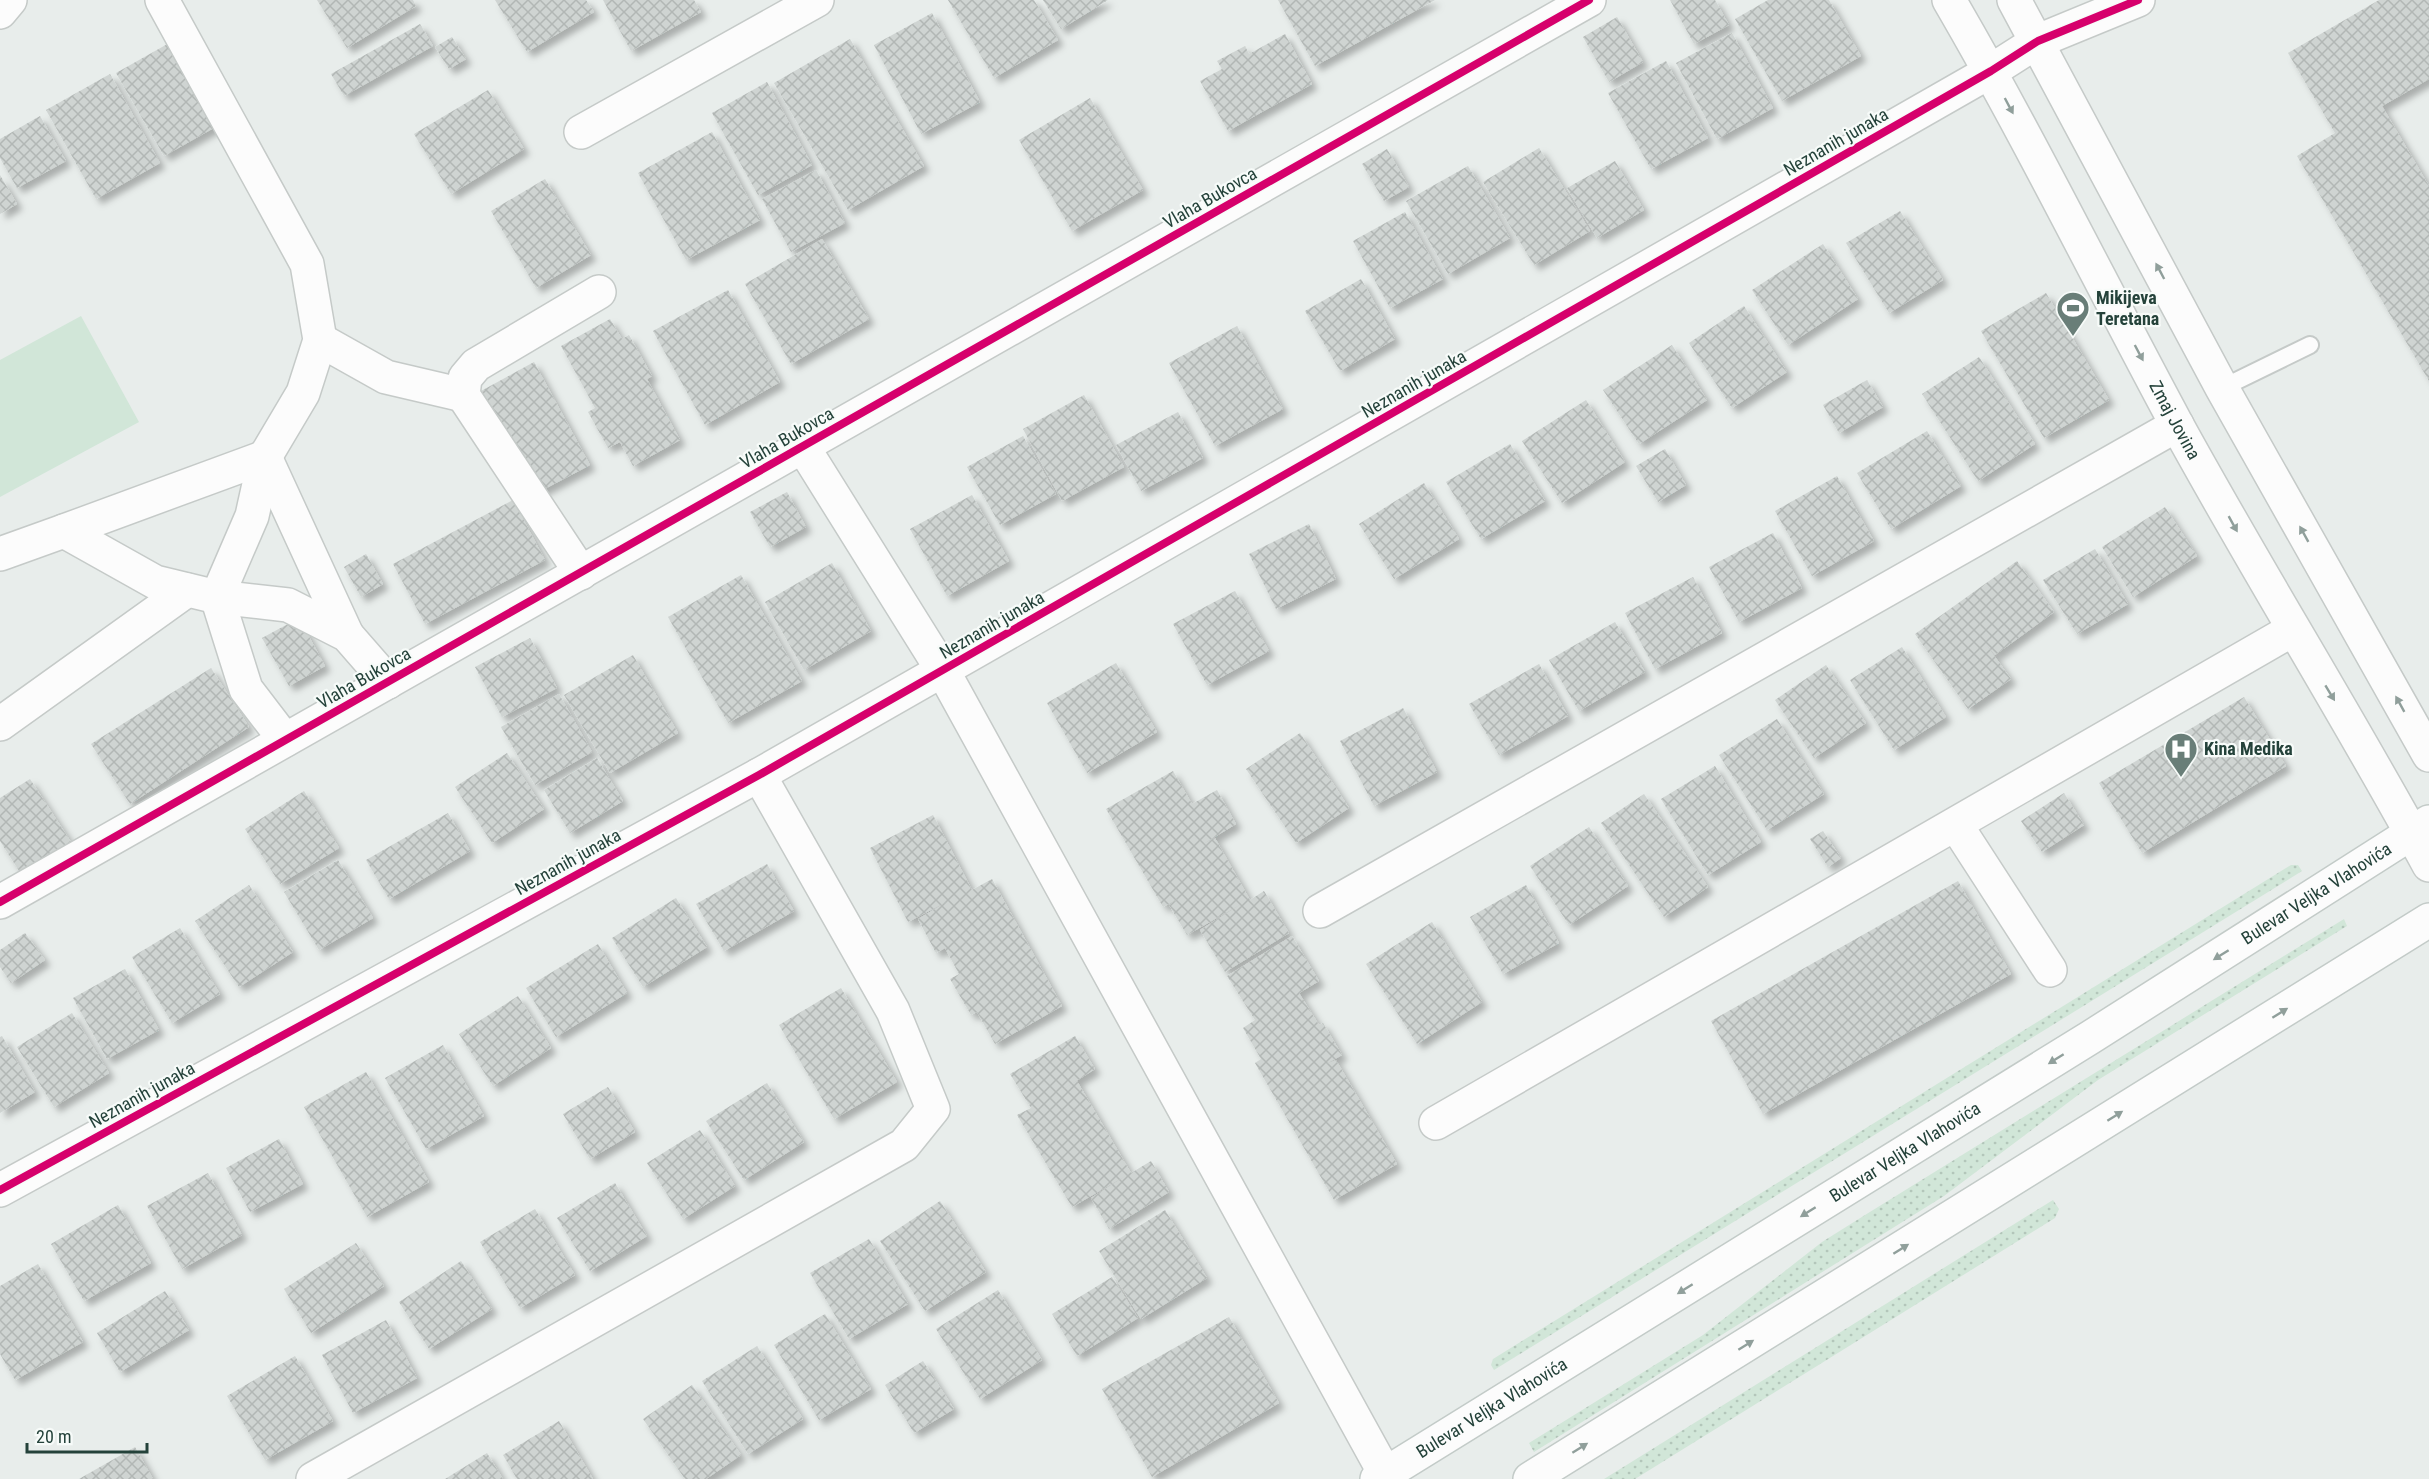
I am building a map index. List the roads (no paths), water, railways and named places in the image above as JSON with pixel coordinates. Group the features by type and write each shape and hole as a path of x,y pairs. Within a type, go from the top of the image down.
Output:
{"street":[{"path":"0,12 9,0"},
{"path":"0,724 202,594 252,516 265,457 303,393 320,340 307,264 162,0"},
{"path":"581,132 817,0"},
{"name":"Vlaha Bukovca","path":"0,903 1589,0"},
{"name":"Zmaj Jovina","path":"1949,0 1990,71 2177,425 2292,630 2420,828 2429,865"},
{"path":"2014,0 2222,388 2429,755"},
{"name":"Neznanih junaka","path":"0,1190 759,775 1990,71 2038,41 2138,0"},
{"path":"581,573 463,395 465,378 476,365 599,292"},
{"path":"320,340 386,377 463,395"},
{"path":"1320,911 2177,425"},
{"path":"803,447 943,671 1383,1477"},
{"path":"0,554 265,457"},
{"path":"265,457 347,635 388,682"},
{"path":"64,531 154,582 202,594 288,605 347,635"},
{"path":"202,594 246,689 285,741"},
{"path":"1436,1123 2292,630"},
{"path":"313,1479 904,1145 933,1109 893,1011 759,775"},
{"path":"1956,825 2050,970"},
{"name":"Bulevar Veljka Vlahovića","path":"1383,1477 2081,1043 2420,828"},
{"path":"1530,1479 2429,920"}],"lane":[{"path":"2222,388 2310,345"}],"place":[{"name":"Mikijeva Teretana","path":"2073,337"},
{"name":"Kina Medika","path":"2181,778"}]}
